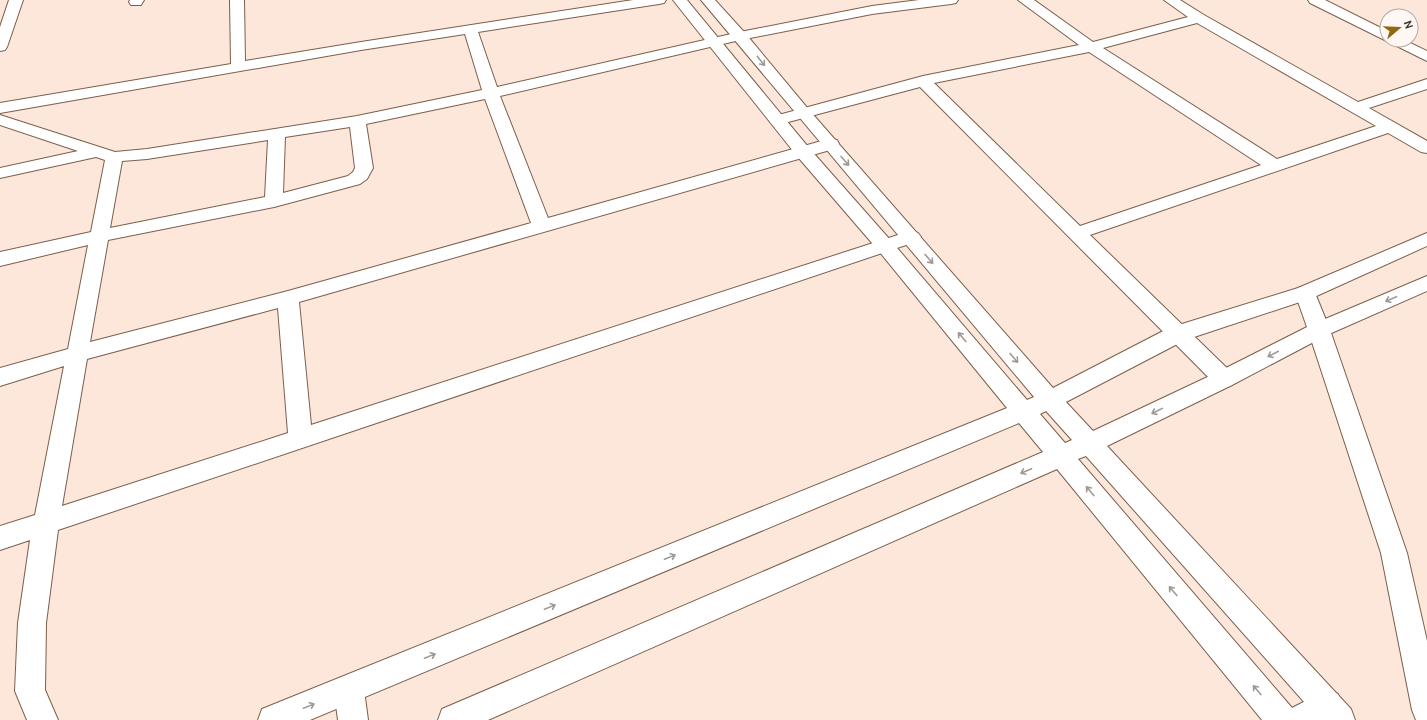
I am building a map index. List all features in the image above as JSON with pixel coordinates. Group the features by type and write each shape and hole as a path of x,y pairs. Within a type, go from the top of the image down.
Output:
{"street":[{"path":"0,47 16,0"},
{"path":"237,0 238,67"},
{"path":"0,108 238,67 659,0"},
{"path":"680,0 713,43 803,152 885,246 1282,720"},
{"path":"708,0 740,36 803,113 1050,400 1334,712 1301,720"},
{"path":"861,0 872,10"},
{"path":"0,173 105,154 147,154 357,121 491,93 740,36 872,10 951,0"},
{"path":"1025,0 1091,47 1275,166"},
{"path":"1171,0 1199,18 1427,148"},
{"path":"1314,0 1379,33"},
{"path":"777,120 923,81 1091,47 1199,18"},
{"path":"470,29 491,93 541,225"},
{"path":"1409,48 1427,57"},
{"path":"923,81 1224,379"},
{"path":"1355,108 1427,84"},
{"path":"0,120 105,154"},
{"path":"0,259 99,236 274,201 354,180 361,175 364,168 357,121"},
{"path":"1078,233 1389,126"},
{"path":"274,201 277,134"},
{"path":"0,377 77,354 288,298 830,144"},
{"path":"43,720 30,691 32,623 46,523 99,236 105,154"},
{"path":"0,538 911,237"},
{"path":"273,720 349,690 1050,400 1177,334 1305,292 1427,239"},
{"path":"453,720 1090,443 1224,379 1319,330 1427,283"},
{"path":"1305,292 1394,553 1427,710"},
{"path":"288,298 300,439"},
{"path":"349,690 353,720"}]}
